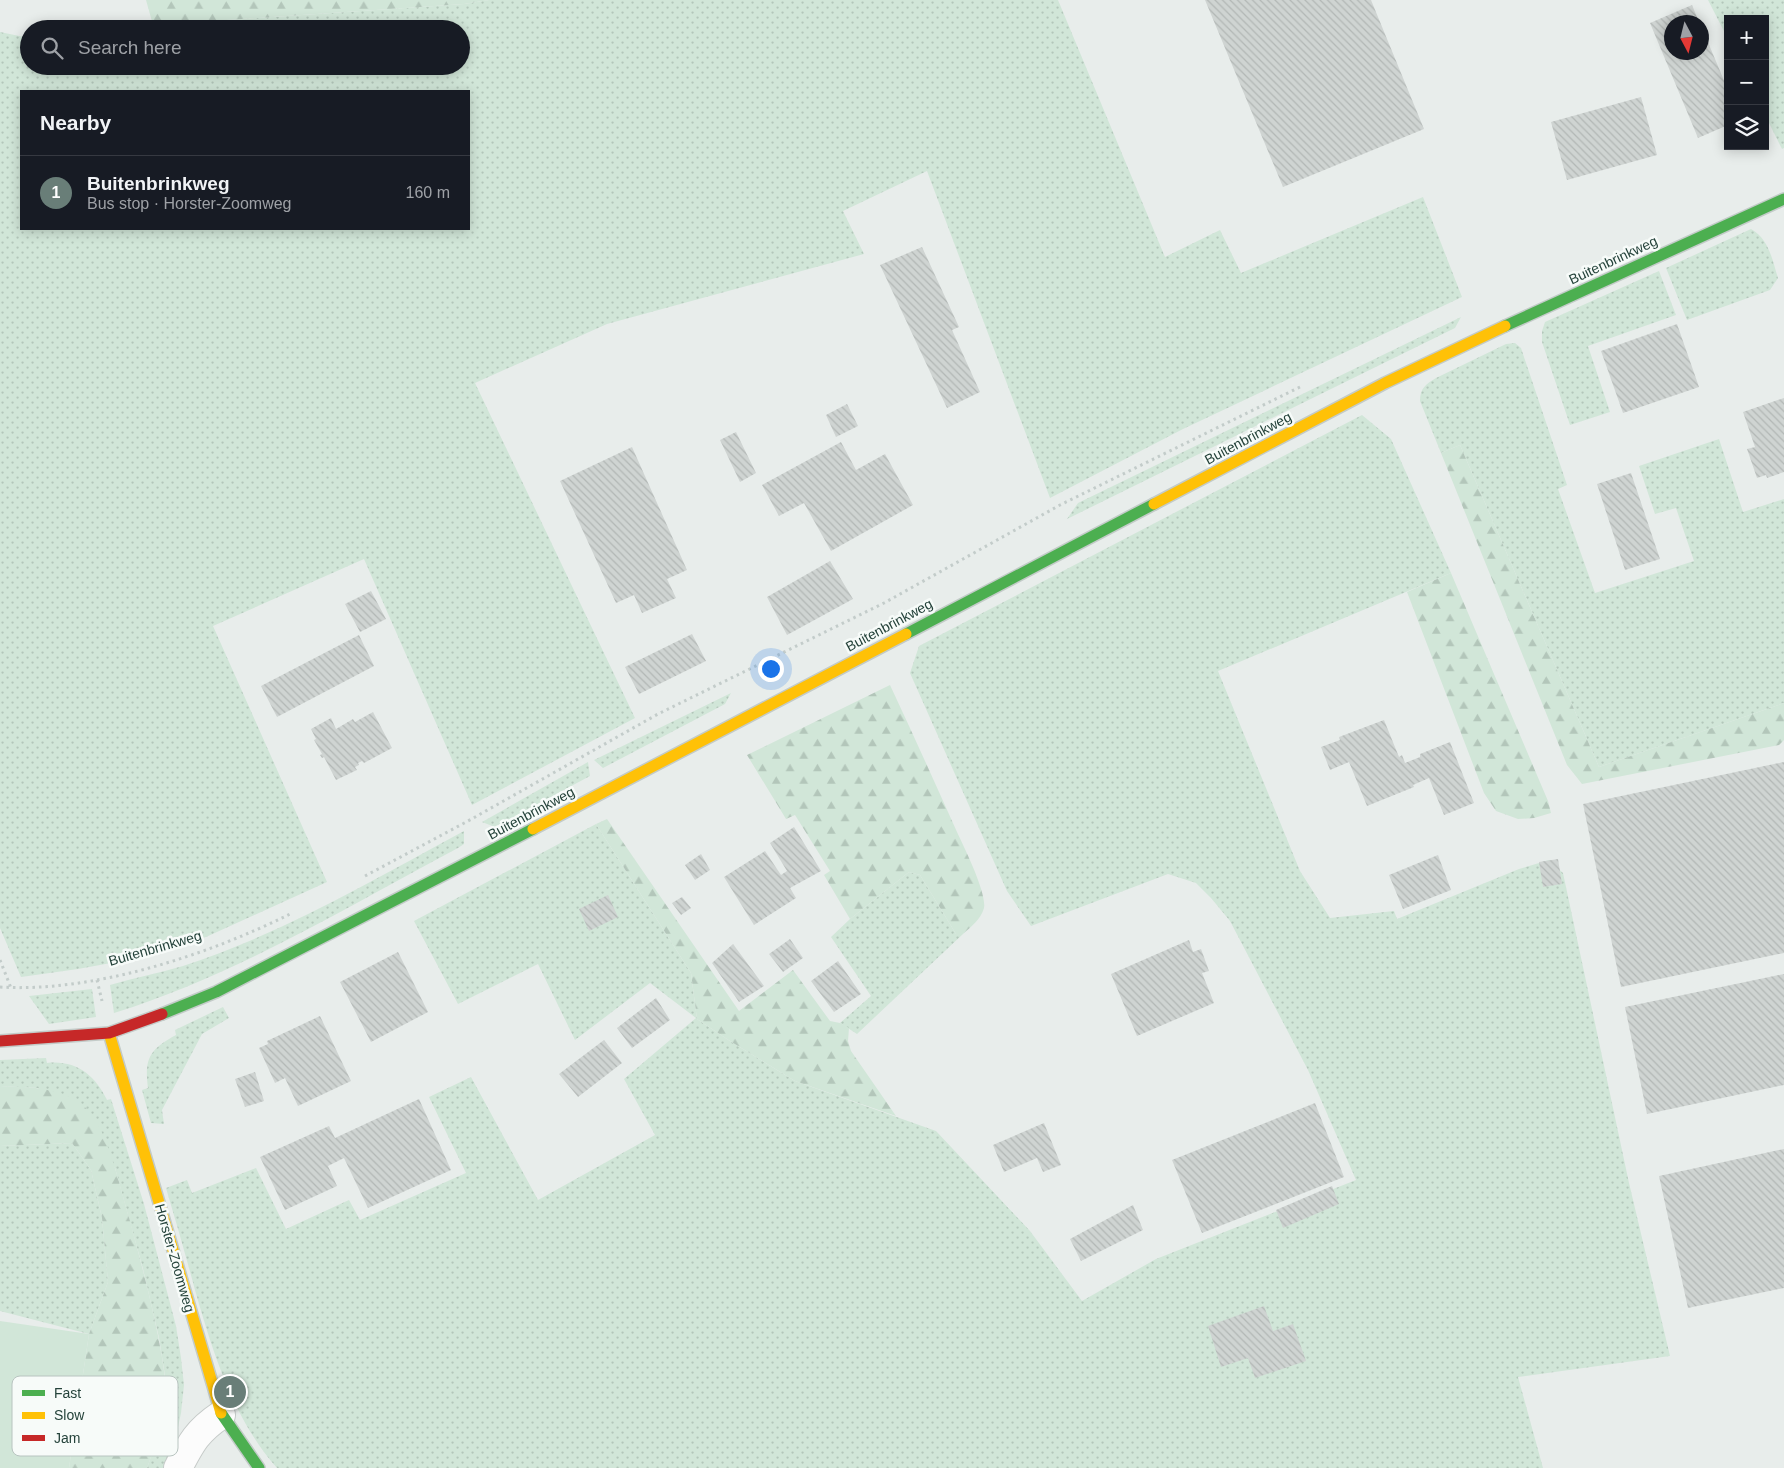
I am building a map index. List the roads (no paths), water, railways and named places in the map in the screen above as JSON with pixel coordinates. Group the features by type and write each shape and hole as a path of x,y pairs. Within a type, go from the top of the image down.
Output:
{"main road":[{"name":"Buitenbrinkweg","path":"0,1041 109,1034 216,992 404,897 1385,383 1784,199"},
{"name":"Horster-Zoomweg","path":"109,1034 221,1415 259,1468"}],"street":[{"path":"178,1468 193,1440 207,1425 221,1415"}],"place":[{"name":"Buitenbrinkweg","path":"230,1392"}]}
